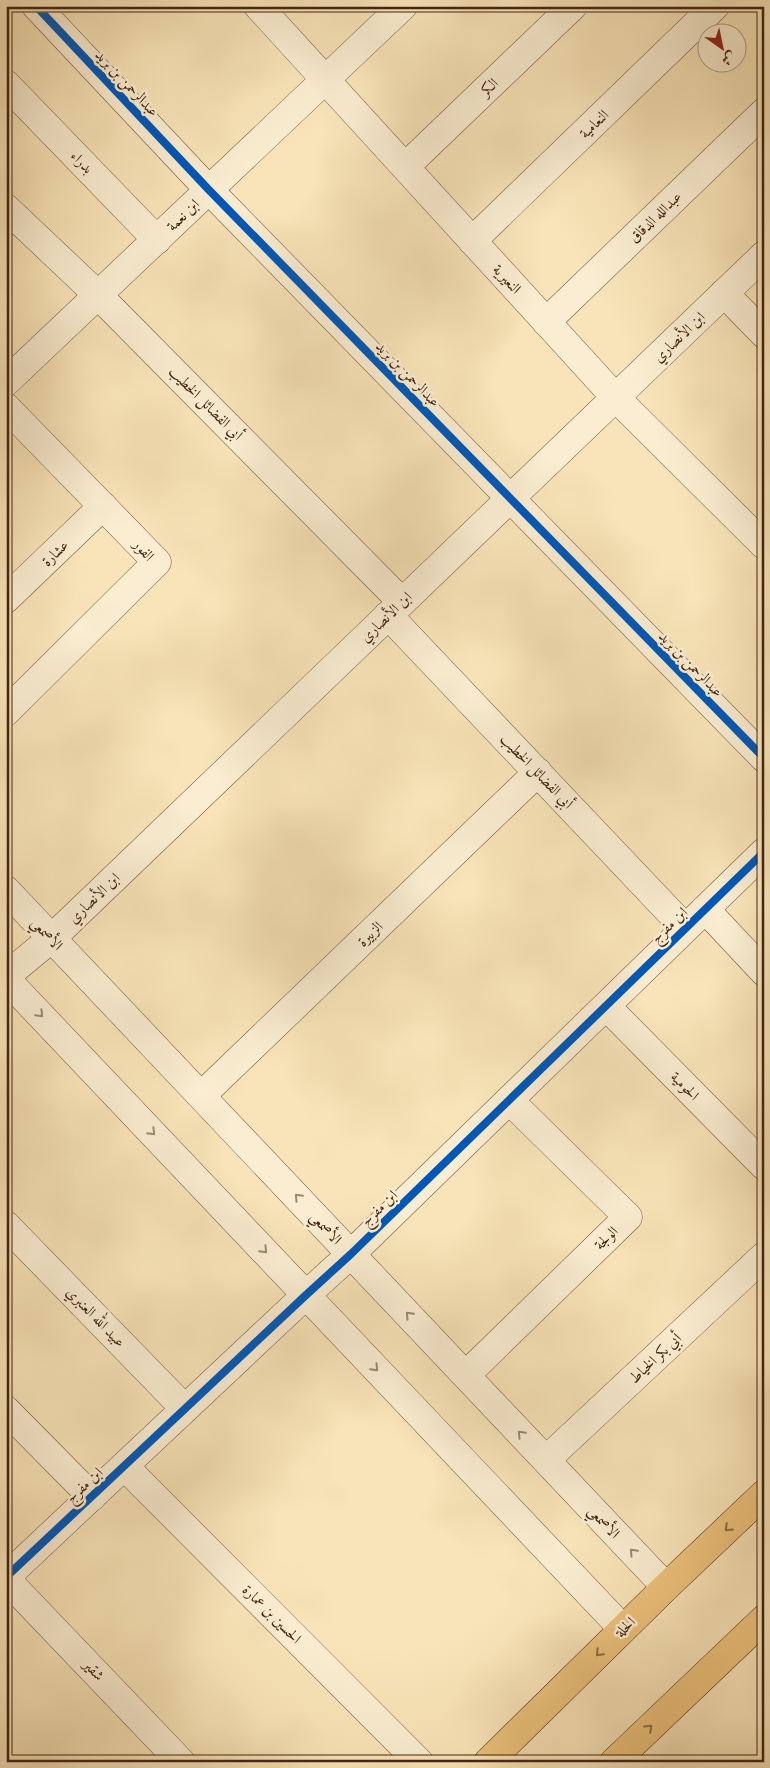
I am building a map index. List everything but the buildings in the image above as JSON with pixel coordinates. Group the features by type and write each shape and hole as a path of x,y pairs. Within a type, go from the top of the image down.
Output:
{"main road":[{"name":"الحلة","path":"488,1762 666,1587 764,1494"},
{"path":"614,1762 764,1619"}],"street":[{"name":"عبدالرحمن بن بريد","path":"36,6 209,190 764,758"},
{"name":"النعيرية","path":"258,6 615,397 764,545"},
{"name":"ابن نعمة","path":"6,382 326,81 403,6"},
{"name":"الكر","path":"405,167 573,6"},
{"name":"النعامية","path":"472,241 715,6"},
{"name":"بدراء","path":"6,84 157,240"},
{"name":"عبدالله الدقاق","path":"546,322 764,112"},
{"name":"أبي الفضائل الخطيب","path":"6,208 98,295 395,608 538,772 685,928"},
{"name":"ابن الأنصاري","path":"6,977 52,938 764,255"},
{"path":"724,293 764,334"},
{"name":"الفور","path":"6,407 157,562 6,712"},
{"name":"عشارة","path":"6,599 103,506"},
{"name":"الزبيرة","path":"201,1096 538,772"},
{"name":"ابن مفرج","path":"6,1578 306,1294 352,1254 764,852"},
{"name":"الأصمعي","path":"6,890 666,1587"},
{"path":"705,909 764,972"},
{"path":"6,977 623,1629"},
{"name":"الحومية","path":"606,1006 764,1166"},
{"name":"الولجة","path":"466,1375 628,1217 510,1100"},
{"name":"عبيد الله العنبري","path":"6,1225 186,1409"},
{"name":"أبي بكر الخياط","path":"546,1460 764,1256"},
{"path":"6,1410 92,1497"},
{"name":"الحسين بن عمارة","path":"124,1466 419,1762"},
{"name":"شقير","path":"6,1578 181,1762"}],"cycle path":[{"path":"36,6 209,190 764,758"},
{"path":"6,1577 351,1254 764,852"}]}
